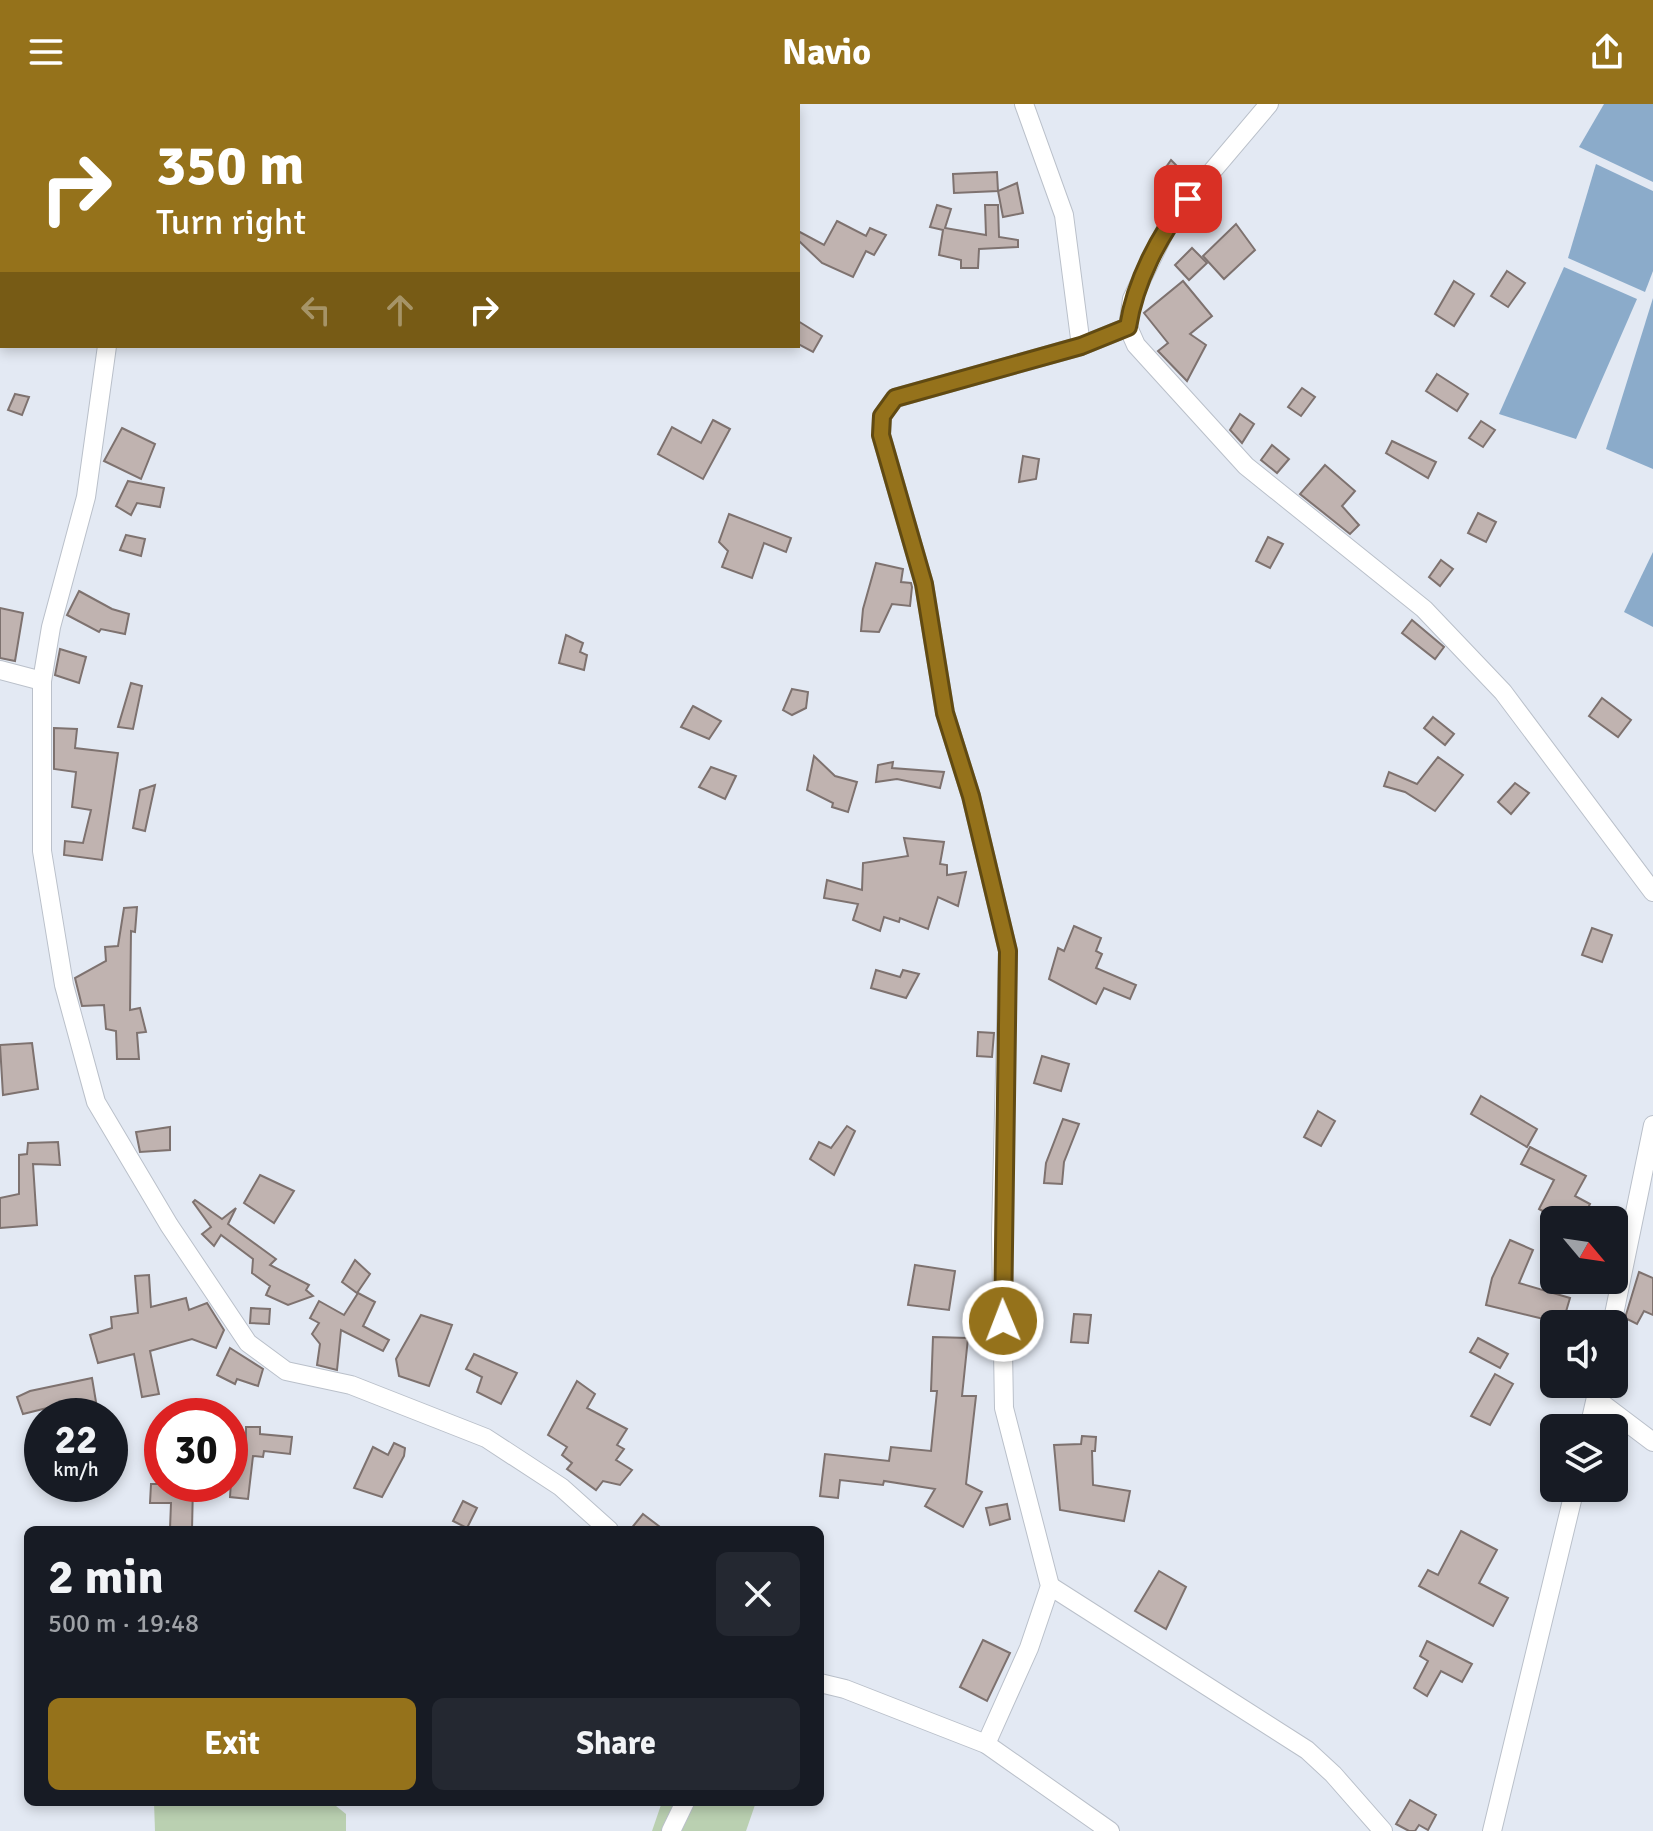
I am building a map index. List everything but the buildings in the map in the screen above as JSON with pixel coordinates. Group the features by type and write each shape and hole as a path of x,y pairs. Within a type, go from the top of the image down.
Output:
{"street":[{"path":"1024,104 1064,215 1081,346"},
{"path":"1269,104 1170,221 1132,299 1128,327 1136,345 1246,466 1424,609 1503,692 1653,892"},
{"path":"986,1744 1029,1648 1050,1586 1004,1408 1001,1234 1008,951 971,796 945,713 924,584 881,435 882,416 895,398 1081,346 1128,327"},
{"path":"107,348 86,497 51,627 42,681 42,851 64,985 96,1102 186,1251 248,1343 286,1371 351,1385 486,1438 561,1487 605,1526"},
{"path":"0,670 42,681"},
{"path":"1615,1310 1653,1125"},
{"path":"1605,1398 1653,1442"},
{"path":"1492,1831 1572,1502"},
{"path":"1050,1586 1307,1750 1333,1774 1383,1831"},
{"path":"824,1684 845,1689 986,1744 1110,1831"},
{"path":"671,1831 683,1806"}],"green space":[{"path":"154,1806 336,1806 346,1814 346,1831 155,1831"},
{"path":"661,1806 755,1806 746,1831 652,1831"}],"water":[{"path":"1604,104 1653,104 1653,182 1579,147"},
{"path":"1596,164 1653,191 1653,271 1645,292 1568,258"},
{"path":"1564,267 1637,299 1576,439 1499,414"},
{"path":"1653,298 1653,469 1606,449"},
{"path":"1653,552 1653,627 1624,612"}],"route":[{"path":"1003,1321 1001,1234 1008,951 971,796 945,713 924,584 881,435 882,416 895,398 1081,346 1128,327 1132,299 1170,221 1188,199"}]}
